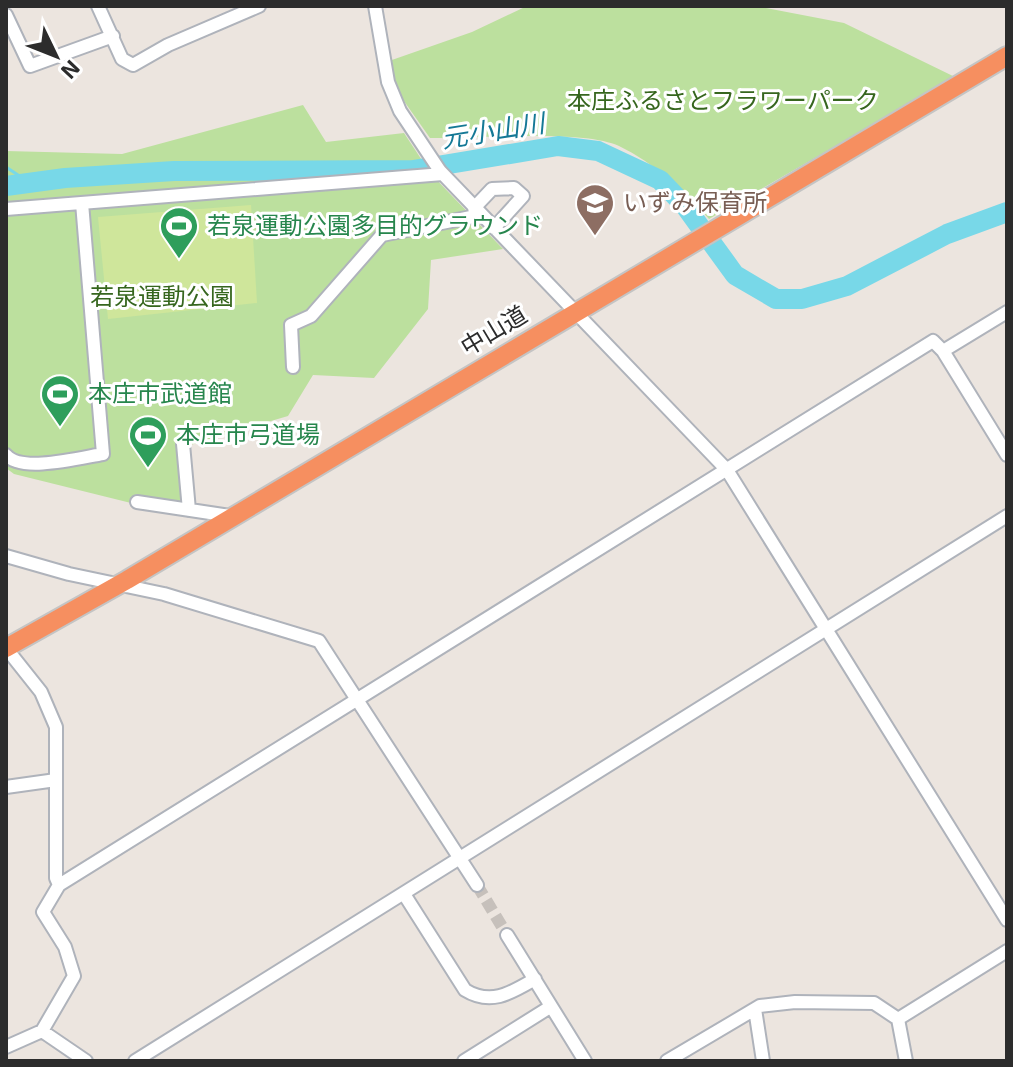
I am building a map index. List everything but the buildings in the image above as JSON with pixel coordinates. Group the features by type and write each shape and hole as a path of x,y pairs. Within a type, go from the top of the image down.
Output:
{"highway":[{"name":"中山道","path":"6,648 122,583 1007,56"}],"street":[{"path":"98,6 122,59 133,65 168,45 259,6"},
{"path":"375,6 388,82 400,111 419,140 442,173 477,212 577,310 727,470 1007,920"},
{"path":"6,15 30,66 113,36"},
{"path":"6,209 442,173"},
{"path":"293,367 291,325 311,316 382,235 477,212 492,189 514,188 523,196 494,228"},
{"path":"6,455 12,461 26,464 103,454 82,203"},
{"path":"943,351 1007,312"},
{"path":"6,1047 42,1031 74,976 65,947 43,912 59,885 933,341 943,351 1007,455"},
{"path":"183,444 189,510"},
{"path":"137,502 230,516"},
{"path":"135,1061 1007,516"},
{"path":"6,556 69,574 122,583 319,641 477,885"},
{"path":"6,648 41,692 56,727 56,878 59,885"},
{"path":"6,787 56,780"},
{"path":"404,894 465,990 474,996 496,999 535,979"},
{"path":"507,935 585,1061"},
{"path":"898,1019 1007,951"},
{"path":"667,1061 755,1009 795,1002 874,1003 898,1019 906,1061"},
{"path":"464,1061 550,1007"},
{"path":"755,1009 763,1061"},
{"path":"42,1031 86,1061"}],"green space":[{"name":"本庄ふるさとフラワーパーク","path":"527,6 755,6 844,23 955,77 709,219 656,169 619,146 602,141 555,136 430,138 399,94 389,61 472,32"},
{"name":"若泉運動公園","path":"303,105 326,142 404,133 431,174 503,249 431,260 428,309 374,378 313,375 288,416 187,446 187,508 135,504 14,474 6,468 6,151 122,154"},
{"name":"若泉運動公園多目的グラウンド","path":"251,205 257,303 108,319 98,217"}],"waterway":[{"name":"元小山川","path":"6,186 65,178 174,171 413,170 558,146 598,151 660,180 685,206 735,275 776,299 802,299 847,286 947,234 1007,212"},
{"path":"6,167 27,181"}],"tunnel":[{"path":"477,885 507,935"}],"place":[{"name":"いずみ保育所","path":"595,237"},
{"name":"若泉運動公園多目的グラウンド","path":"179,260"},
{"name":"本庄市武道館","path":"60,428"},
{"name":"本庄市弓道場","path":"148,469"}]}
